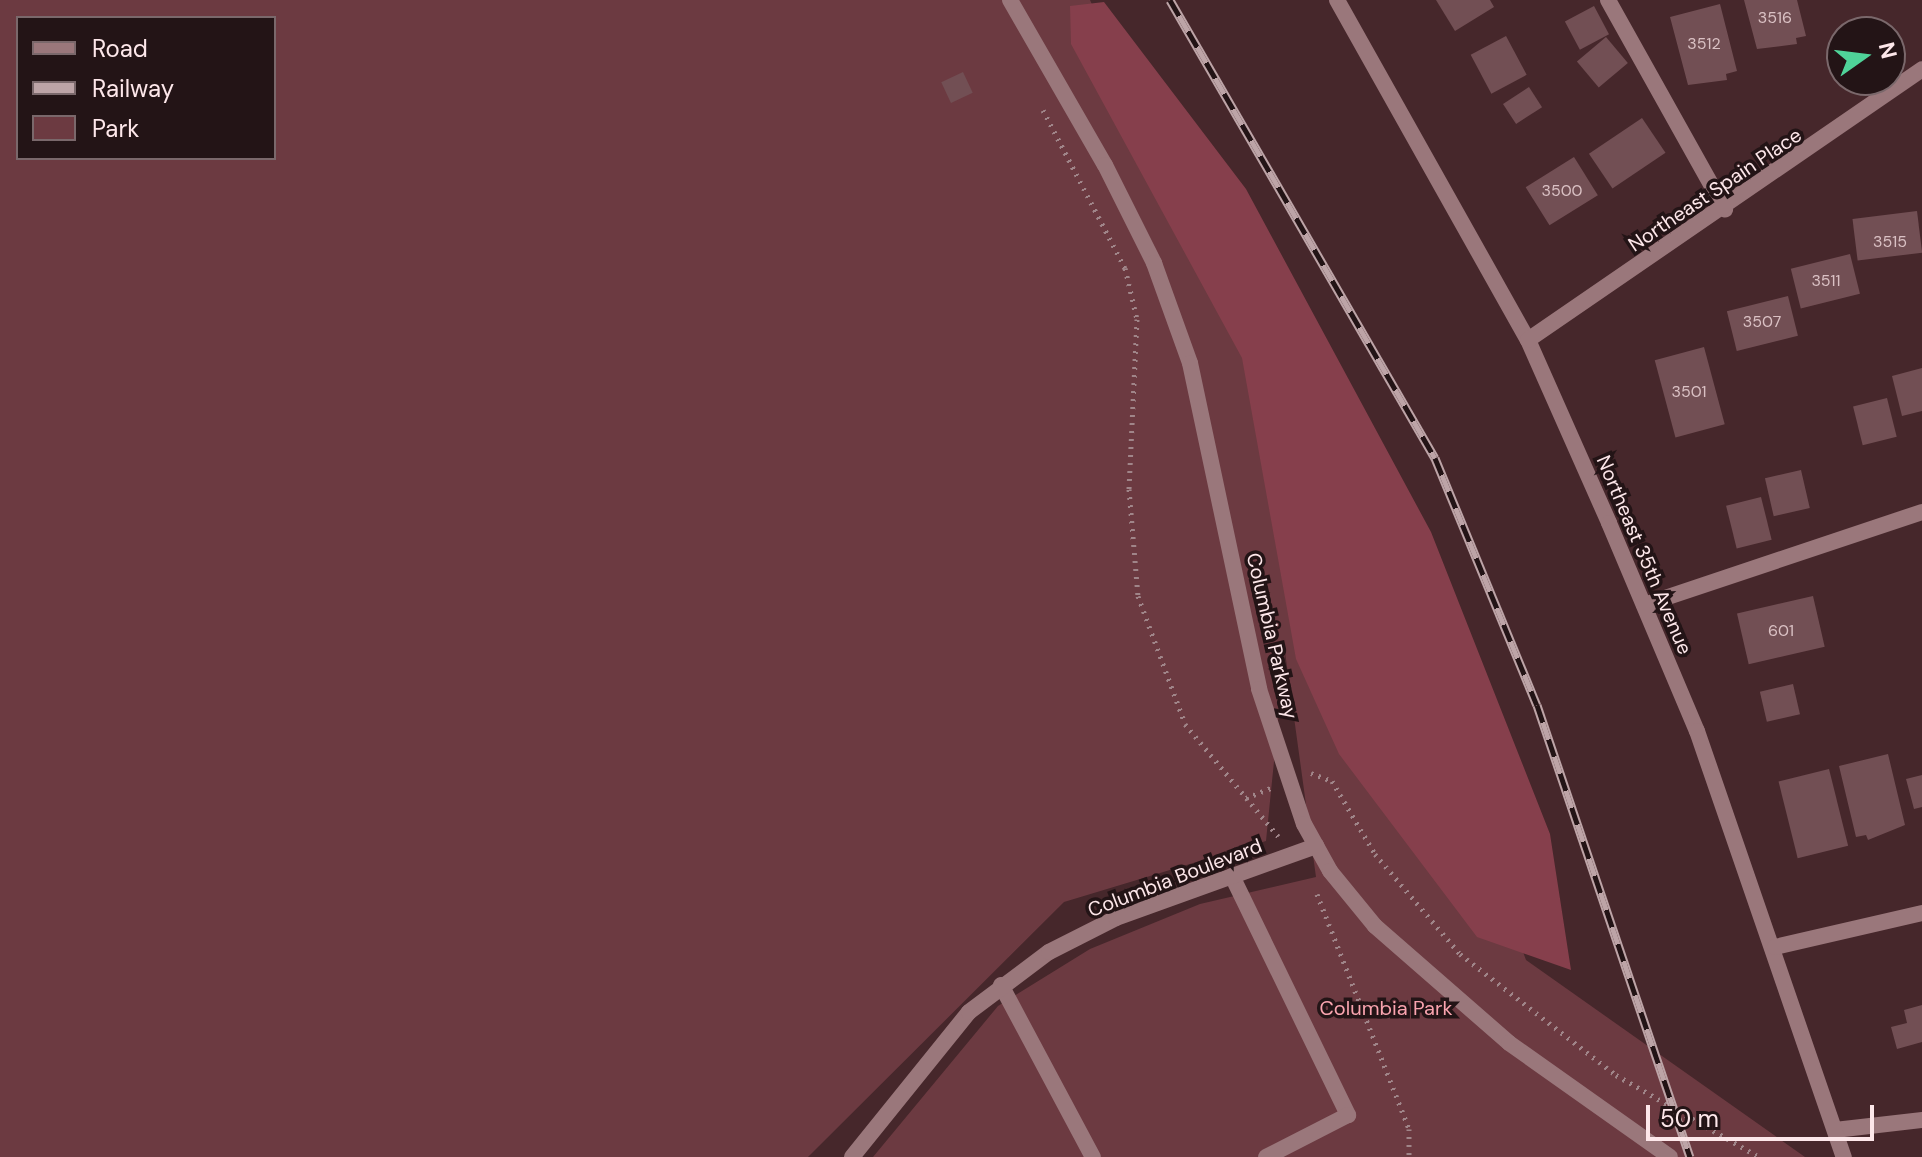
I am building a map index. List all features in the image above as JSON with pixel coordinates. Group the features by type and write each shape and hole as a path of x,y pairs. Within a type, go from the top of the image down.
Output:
{"street":[{"name":"Columbia Parkway","path":"1010,0 1105,165 1169,306 1206,433 1259,689 1304,824 1316,846 1375,926 1441,986 1509,1043 1670,1157"},
{"name":"Northeast 35th Avenue","path":"1337,0 1528,340 1697,731 1775,947 1844,1157"},
{"path":"1608,0 1725,209"},
{"name":"Northeast Spain Place","path":"1528,340 1725,209 1922,69"},
{"path":"1644,605 1922,512"},
{"name":"Columbia Boulevard","path":"852,1157 969,1012 1049,952 1116,918 1316,846"},
{"path":"1232,876 1348,1115 1266,1157"},
{"path":"1775,947 1922,913"},
{"path":"1001,985 1093,1157"},
{"path":"1835,1130 1922,1120"}],"path":[{"path":"1042,108 1125,268 1137,319 1129,489 1138,596 1185,724 1214,765 1275,833"},
{"path":"1310,773 1332,781 1375,854 1460,954 1616,1075 1759,1157"},
{"path":"1246,798 1274,787"},
{"path":"1311,884 1409,1129 1409,1157"}],"green space":[{"name":"Columbia Park","path":"0,0 1090,0 1223,293 1419,667 1526,960 1805,1157 873,1157 998,1006 1090,949 1200,904 1316,877 1285,652 1266,841 1064,902 808,1157 0,1157"}],"shaded area":[{"path":"1104,2 1246,189 1431,532 1550,834 1571,970 1477,937 1339,754 1296,659 1242,358 1071,44 1070,6"}],"building":[{"path":"1436,0 1490,0 1494,7 1455,31"},
{"path":"1744,0 1797,0 1806,36 1796,38 1797,44 1757,49"},
{"path":"1720,4 1737,71 1726,74 1727,80 1688,85 1670,17"},
{"path":"1594,6 1609,34 1580,50 1565,21"},
{"path":"1506,36 1527,75 1491,94 1471,55"},
{"path":"1606,37 1628,63 1599,87 1577,61"},
{"path":"963,72 973,93 951,103 941,82"},
{"path":"1529,87 1542,107 1516,124 1503,104"},
{"path":"1642,118 1665,153 1612,189 1589,154"},
{"path":"1574,157 1598,195 1550,225 1526,187"},
{"path":"1917,211 1922,253 1858,261 1852,219"},
{"path":"1850,254 1860,294 1801,309 1791,269"},
{"path":"1788,296 1798,336 1737,351 1727,311"},
{"path":"1704,347 1725,424 1675,437 1655,360"},
{"path":"1922,368 1922,411 1902,416 1892,376"},
{"path":"1887,398 1897,437 1863,445 1853,406"},
{"path":"1801,470 1810,508 1774,516 1765,478"},
{"path":"1761,497 1772,540 1737,548 1726,506"},
{"path":"1813,596 1825,647 1749,664 1737,614"},
{"path":"1793,684 1800,714 1767,722 1760,692"},
{"path":"1888,754 1905,825 1868,840 1866,835 1856,837 1839,766"},
{"path":"1829,769 1848,846 1798,858 1779,782"},
{"path":"1922,775 1922,807 1914,809 1906,779"},
{"path":"1922,1005 1922,1042 1897,1049 1891,1027 1907,1023 1904,1010"}],"railway":[{"path":"1170,0 1435,458 1537,705 1690,1157"}]}
